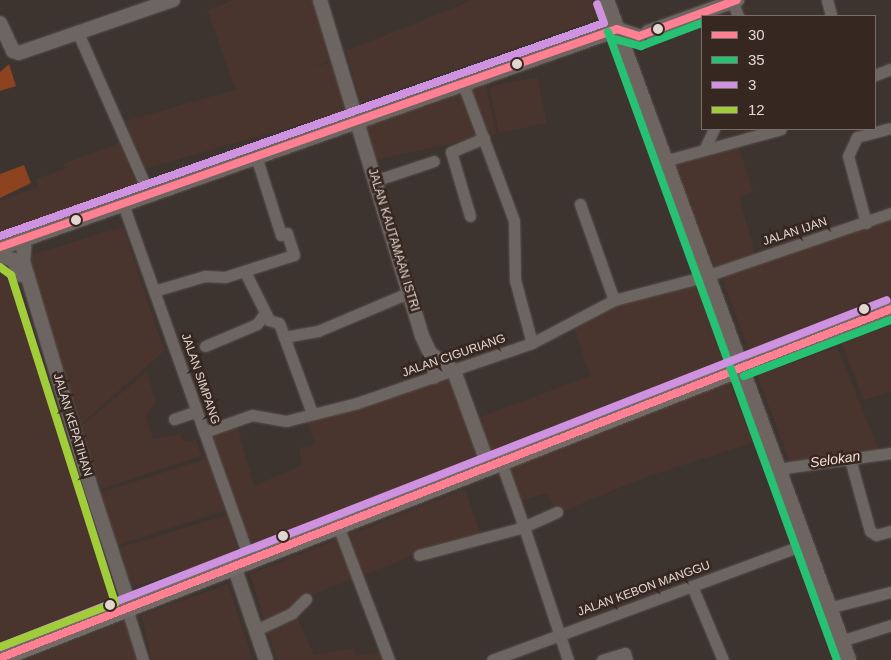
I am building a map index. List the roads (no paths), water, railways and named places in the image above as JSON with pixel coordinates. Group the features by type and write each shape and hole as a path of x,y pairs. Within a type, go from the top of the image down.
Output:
{"main road":[{"path":"606,0 828,608 843,641 848,660"},
{"path":"0,247 462,81 616,29"},
{"path":"0,658 243,566 338,526 891,309"}],"street":[{"path":"0,22 13,51 19,53 78,34 149,4 173,0"},
{"name":"JALAN KAUTAMAAN ISTRI","path":"320,0 359,119 374,182 408,293 430,353"},
{"path":"826,0 831,15"},
{"path":"616,29 644,34 734,1 738,15"},
{"path":"78,34 149,194"},
{"path":"876,76 891,69"},
{"path":"462,81 514,221 515,280 532,343"},
{"path":"866,223 848,162 855,140 861,132 891,128"},
{"path":"706,148 714,130"},
{"path":"664,161 777,130"},
{"path":"470,216 451,152 484,138"},
{"path":"154,291 205,276 245,272 294,255 287,232 281,235 256,156"},
{"path":"374,182 434,161"},
{"name":"JALAN SIMPANG","path":"122,204 197,411 243,566"},
{"path":"580,204 614,300"},
{"name":"JALAN IJAN","path":"706,276 891,213"},
{"name":"JALAN KEPATIHAN","path":"25,238 23,261 92,491 127,598 133,607"},
{"name":"JALAN KEPATIHAN","path":"0,255 20,269 133,607"},
{"path":"245,272 269,320 278,321 293,364 300,370 312,413"},
{"name":"JALAN CIGURIANG","path":"204,432 252,415 286,421 434,378 532,343 614,300 706,276"},
{"path":"284,337 318,331 408,293"},
{"path":"205,346 257,324 265,313"},
{"path":"430,353 454,371 524,527 568,660"},
{"path":"430,353 434,378"},
{"path":"174,419 197,411"},
{"path":"778,469 891,453"},
{"path":"849,460 870,532 876,535 891,531"},
{"path":"419,555 524,527 557,512"},
{"path":"338,526 389,660"},
{"name":"JALAN KEBON MANGGU","path":"492,660 805,544"},
{"path":"243,566 256,630 266,660"},
{"path":"692,586 724,660"},
{"path":"828,608 891,592"},
{"path":"256,630 292,613 306,599"},
{"path":"133,607 143,660"},
{"path":"843,641 891,625"},
{"path":"602,660 625,653 627,660"}],"waterway":[{"path":"610,38 624,74"}],"water label":[{"name":"Selokan","path":"835,459"}]}
